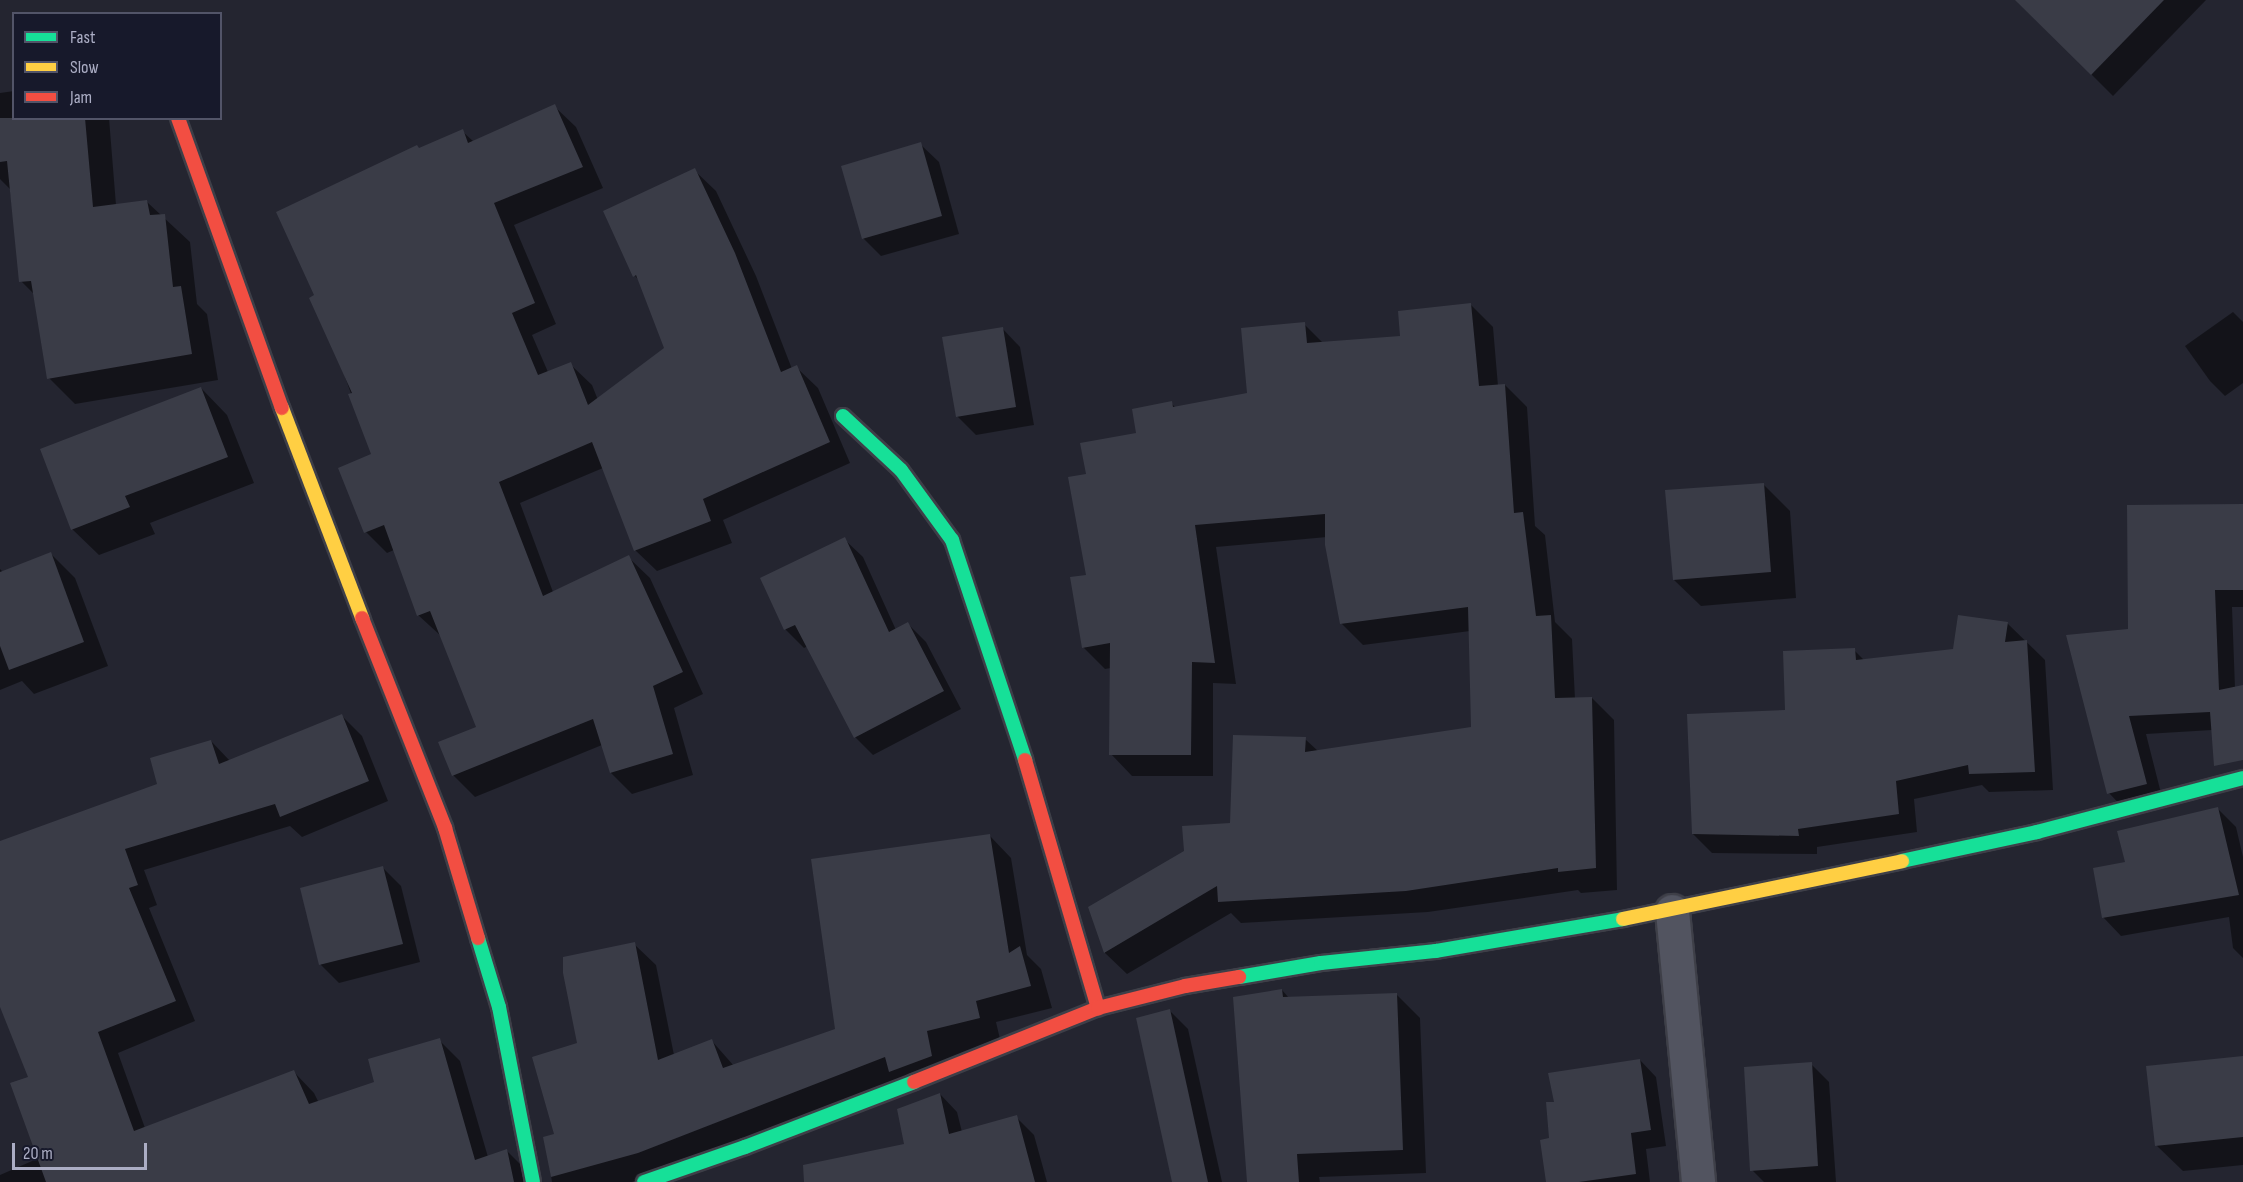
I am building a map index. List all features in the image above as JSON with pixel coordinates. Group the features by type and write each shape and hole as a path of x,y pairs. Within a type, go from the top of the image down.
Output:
{"street":[{"path":"179,120 306,476 445,828 499,1007 533,1182"},
{"path":"843,416 901,470 952,540 1006,697 1098,1008"},
{"path":"644,1182 745,1147 949,1069 1098,1008 1185,986 1322,963 1436,951 1672,911 2037,832 2243,778"},
{"path":"1672,911 1698,1182"}],"building":[{"path":"2015,0 2164,0 2091,75"},
{"path":"555,104 583,167 494,203 535,303 512,313 538,375 571,362 588,405 664,348 636,275 633,277 603,211 695,168 735,253 781,372 797,365 830,442 703,499 711,521 634,551 592,442 499,482 543,596 629,555 683,672 653,686 673,754 610,773 593,719 452,776 438,742 476,727 430,611 417,616 384,525 364,533 338,468 371,454 348,394 352,393 309,298 314,295 276,212 417,145 419,148 463,129 468,143"},
{"path":"0,118 85,120 93,207 147,200 150,215 165,214 173,287 181,286 192,354 47,379 31,281 19,282 7,161 0,162"},
{"path":"921,142 942,216 862,239 841,166"},
{"path":"1471,303 1479,386 1505,384 1514,513 1523,512 1536,616 1551,615 1555,698 1592,697 1596,868 1558,872 1558,868 1406,891 1218,902 1217,886 1104,953 1088,907 1184,851 1182,826 1230,823 1233,735 1306,737 1305,752 1471,727 1468,607 1340,624 1325,545 1325,514 1195,525 1215,663 1192,662 1191,755 1109,755 1110,643 1082,648 1070,577 1086,575 1068,477 1086,474 1080,443 1136,433 1132,409 1172,401 1173,407 1247,393 1241,328 1305,322 1307,343 1400,336 1398,311"},
{"path":"1003,327 1016,407 956,417 942,337"},
{"path":"201,387 228,457 125,496 130,507 71,530 40,449"},
{"path":"1764,483 1771,572 1673,580 1665,490"},
{"path":"2243,504 2243,590 2215,590 2219,690 2243,685 2243,760 2214,766 2210,712 2129,716 2147,784 2107,794 2066,635 2128,629 2127,505"},
{"path":"845,537 889,632 908,622 944,691 854,738 795,625 784,630 760,578"},
{"path":"51,552 84,642 9,670 0,646 0,572"},
{"path":"1958,615 2008,622 2005,642 2027,640 2035,772 1969,774 1968,765 1896,781 1899,814 1798,829 1799,836 1692,834 1687,714 1785,710 1783,651 1855,648 1856,660 1953,649"},
{"path":"342,714 369,781 280,817 275,804 125,849 138,885 129,888 176,1001 98,1032 134,1131 294,1070 309,1104 374,1082 368,1059 440,1038 475,1160 507,1149 514,1182 46,1182 10,1083 28,1077 0,1007 0,841 157,784 150,758 211,740 219,764"},
{"path":"2218,807 2239,895 2102,918 2093,868 2125,862 2117,831"},
{"path":"990,834 1009,953 1020,946 1031,986 976,1001 980,1018 927,1031 932,1056 889,1072 885,1057 638,1153 551,1177 543,1137 554,1134 532,1057 577,1043 563,973 563,957 635,942 658,1060 712,1039 723,1068 835,1029 811,859"},
{"path":"383,866 403,944 319,965 300,888"},
{"path":"1282,989 1283,997 1397,993 1403,1150 1297,1154 1299,1182 1247,1182 1233,997"},
{"path":"1170,1009 1208,1182 1172,1182 1136,1018"},
{"path":"2243,1056 2243,1137 2155,1146 2146,1066"},
{"path":"1640,1059 1651,1130 1631,1133 1636,1174 1579,1182 1546,1182 1540,1140 1549,1138 1546,1102 1554,1102 1548,1073"},
{"path":"1812,1062 1818,1166 1750,1171 1744,1067"},
{"path":"940,1093 949,1134 1017,1115 1035,1182 804,1182 803,1165 904,1144 897,1109"}],"traffic: fast":[{"path":"843,416 901,470 952,540 1025,760"},
{"path":"1902,861 2037,832 2243,778"},
{"path":"1239,977 1321,963 1436,951 1623,919"},
{"path":"478,938 499,1007 533,1182"},
{"path":"644,1182 745,1147 914,1082"}],"traffic: slow":[{"path":"282,408 362,618"},
{"path":"1623,919 1902,861"}],"traffic: jam":[{"path":"179,120 282,408"},
{"path":"362,618 445,828 478,938"},
{"path":"1025,760 1098,1008"},
{"path":"914,1082 1098,1008 1185,986 1239,977"}]}
